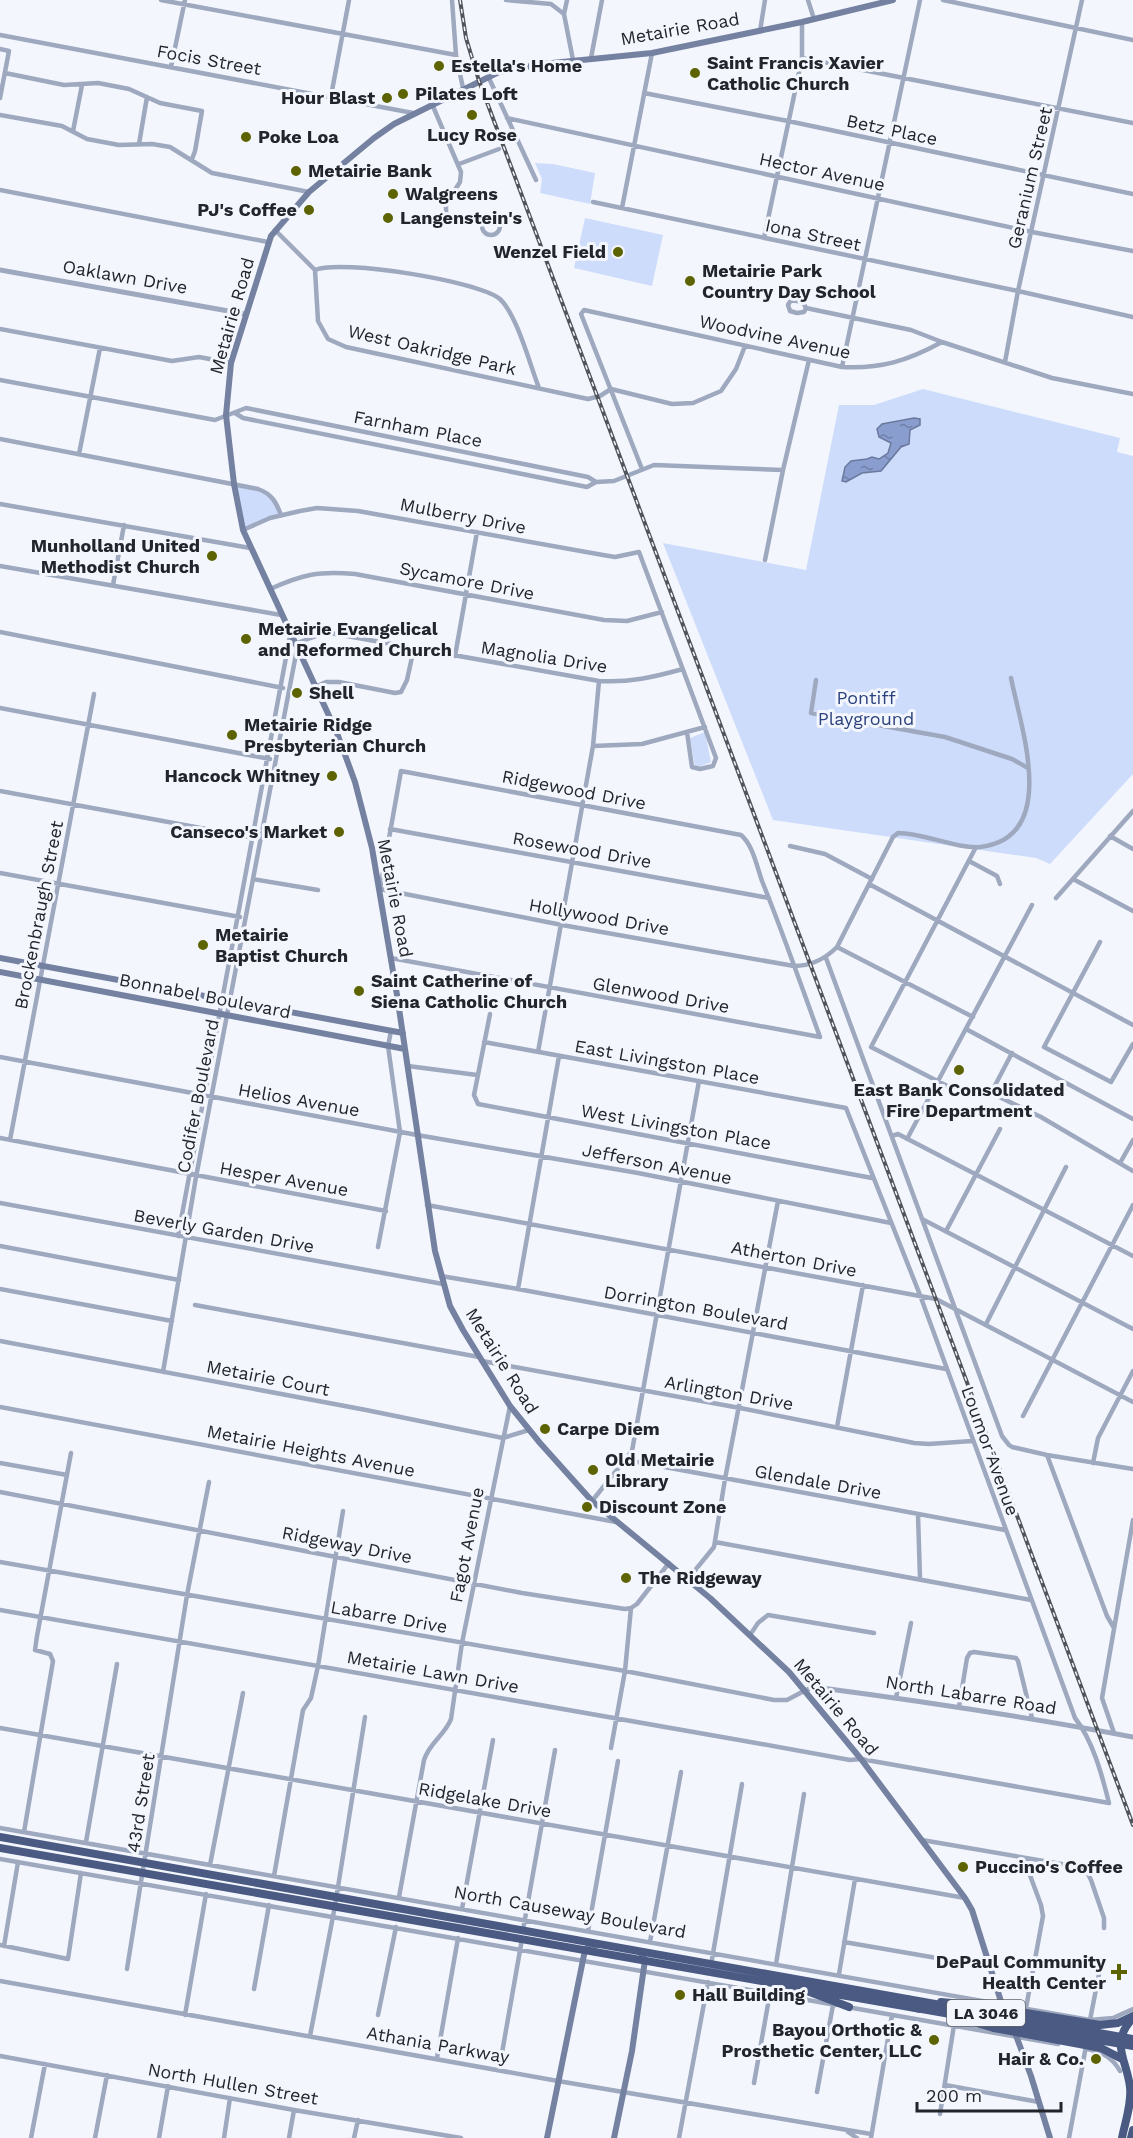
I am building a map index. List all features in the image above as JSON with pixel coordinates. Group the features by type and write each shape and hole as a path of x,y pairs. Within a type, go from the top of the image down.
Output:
{"highway":[{"name":"North Causeway Boulevard","path":"0,1837 336,1897 585,1950 711,1968 906,2002 1133,2046"},
{"name":"North Causeway Boulevard","path":"0,1848 335,1906 634,1950 800,1988 906,2002"},
{"path":"800,1988 849,2007"},
{"name":"North Causeway Boulevard","path":"917,2004 1133,2039"},
{"path":"917,2004 984,2006 1100,2025 1133,2017"},
{"path":"917,2004 994,2028 1101,2048 1122,2059"},
{"path":"1122,2138 1131,2089 1123,2069 1121,2038 1133,2017"},
{"path":"1123,2069 1133,2075"},
{"path":"1131,2138 1133,2130"}],"main road":[{"name":"Metairie Road","path":"892,0 802,22 652,53 573,60 499,72 413,113 374,138 309,192 275,230 268,242 231,363 226,415 234,484 243,530 336,733 355,782 372,848 403,1033 427,1205 441,1276 450,1306 510,1406 529,1430 592,1502 669,1563 789,1672 861,1759 965,1898 972,1910 1001,2004 1017,2037 1050,2138"},
{"name":"Bonnabel Boulevard","path":"0,958 403,1033"},
{"name":"Bonnabel Boulevard","path":"0,972 405,1049"},
{"path":"548,2138 585,1950 588,1947 608,1946"},
{"path":"614,2138 645,1960 641,1953 634,1950"}],"street":[{"path":"161,0 185,2 456,55"},
{"path":"331,96 350,0"},
{"path":"452,0 456,55 463,88"},
{"path":"506,0 542,3 557,7 564,14"},
{"path":"567,0 564,14 573,60"},
{"path":"591,58 602,0"},
{"path":"760,31 765,0"},
{"path":"808,0 814,19"},
{"path":"842,367 920,0"},
{"path":"943,0 1133,40"},
{"name":"Geranium Street","path":"1005,362 1018,291 1082,0"},
{"path":"171,67 185,2"},
{"path":"764,238 802,58 802,22"},
{"name":"Focis Street","path":"0,35 413,113"},
{"path":"0,49 9,51 0,98"},
{"path":"622,208 652,53"},
{"path":"802,58 1133,123"},
{"path":"5,73 64,85 98,83 119,87 160,103 202,111 192,159"},
{"path":"488,76 536,180"},
{"path":"73,131 82,85"},
{"name":"Betz Place","path":"644,93 1133,194"},
{"path":"139,144 147,98"},
{"path":"432,104 461,172 460,183 446,204 446,212 450,216 483,224"},
{"path":"0,115 62,126 87,139 119,145 170,147 212,172 309,192"},
{"name":"Hector Avenue","path":"507,118 1032,232 1133,251"},
{"path":"459,164 499,149"},
{"path":"0,190 268,242"},
{"name":"Iona Street","path":"593,202 1133,317"},
{"path":"275,230 315,270 322,267 342,266 389,270 480,289 498,298 510,311 539,388"},
{"name":"Oaklawn Drive","path":"0,270 245,314"},
{"name":"West Oakridge Park","path":"315,270 318,321 328,339 346,347 588,399 600,396 611,389"},
{"path":"806,309 911,330 1052,378 1133,393"},
{"name":"Woodvine Avenue","path":"611,389 581,314 584,310 842,367 872,368 887,365 916,356 942,342"},
{"path":"0,329 172,361 199,357 231,363"},
{"path":"611,389 672,404 693,403 721,391 736,369 745,346"},
{"path":"79,454 100,348"},
{"path":"765,560 809,360"},
{"name":"Farnham Place","path":"0,380 215,420 246,408 588,477 596,482"},
{"path":"611,389 642,469"},
{"name":"Farnham Place","path":"235,413 243,418 586,487 596,482 614,482 654,465 783,470"},
{"path":"0,439 265,492 275,500 281,515"},
{"path":"0,504 250,548"},
{"name":"Mulberry Drive","path":"243,530 270,518 317,508 358,511 609,556 639,552 662,612"},
{"path":"113,585 124,525"},
{"path":"455,656 477,532"},
{"path":"0,566 281,615"},
{"name":"Sycamore Drive","path":"270,589 298,577 333,572 356,574 604,620 627,621 662,612"},
{"path":"662,612 716,758 713,766 694,769 687,732"},
{"path":"0,633 289,688"},
{"name":"Magnolia Drive","path":"295,646 322,634 330,633 599,681 640,680 683,669"},
{"name":"Codifer Boulevard","path":"178,1236 290,636"},
{"name":"Codifer Boulevard","path":"163,1372 196,1177 295,646"},
{"path":"315,687 331,682 395,693 401,692 408,680 414,648"},
{"path":"826,958 837,947 893,837 901,833 976,847 1004,840 1019,826 1030,794 1027,755 1011,678"},
{"path":"816,680 811,712 945,737 1012,759 1028,768"},
{"path":"538,1052 593,746 599,681"},
{"name":"Brockenbraugh Street","path":"10,1140 94,694"},
{"path":"0,708 275,760"},
{"path":"593,746 642,744 705,727"},
{"name":"Ridgewood Drive","path":"390,829 401,771 741,835 748,843 769,898"},
{"path":"0,791 260,839"},
{"path":"1056,898 1133,811"},
{"path":"380,889 390,829"},
{"name":"Rosewood Drive","path":"390,829 769,898"},
{"path":"1110,836 1133,849"},
{"path":"790,846 825,854 937,921 1133,1025"},
{"path":"871,1047 976,847"},
{"path":"969,861 998,876 1000,884"},
{"path":"0,873 246,918"},
{"path":"253,879 318,890"},
{"path":"1073,879 1133,911"},
{"name":"Hollywood Drive","path":"380,889 794,966 805,966 826,958"},
{"path":"769,898 794,966"},
{"path":"907,1139 1032,905"},
{"path":"1100,942 1044,1047 1112,1082 1133,1044"},
{"path":"837,947 973,1017"},
{"name":"Glenwood Drive","path":"391,958 820,1037 794,966"},
{"name":"Loumor Avenue","path":"826,958 1002,1436 1009,1445 1047,1455"},
{"path":"408,1066 477,1076 490,1014"},
{"path":"966,1029 1133,1119"},
{"path":"378,1247 400,1132 388,1046 391,1030"},
{"name":"East Livingston Place","path":"484,1042 846,1108"},
{"path":"859,1049 871,1047 959,1092"},
{"path":"1012,1053 991,1094 1041,1117 1133,1171"},
{"path":"518,1289 559,1056"},
{"name":"Helios Avenue","path":"0,1057 417,1135"},
{"name":"West Livingston Place","path":"477,1076 474,1095 476,1102 482,1106 688,1142 872,1178"},
{"path":"592,1502 628,1458 643,1392 699,1081"},
{"name":"Loumor Avenue","path":"846,1108 920,1296 1075,1718 1083,1728 1104,1783 1109,1803"},
{"path":"946,1231 1000,1129"},
{"path":"892,1136 898,1134 1044,1212 1133,1256"},
{"name":"Jefferson Avenue","path":"417,1135 540,1155 891,1223"},
{"name":"Hesper Avenue","path":"0,1138 196,1177 386,1211"},
{"path":"1120,1163 1133,1140"},
{"path":"986,1324 1066,1167"},
{"path":"687,1579 714,1549 725,1479 778,1201"},
{"name":"Beverly Garden Drive","path":"0,1203 443,1284"},
{"name":"Atherton Drive","path":"427,1205 766,1266 939,1300 1133,1402"},
{"path":"1023,1416 1133,1205"},
{"path":"922,1219 1133,1329"},
{"path":"0,1246 179,1280"},
{"name":"Dorrington Boulevard","path":"441,1276 946,1369"},
{"path":"837,1427 864,1286"},
{"path":"0,1289 172,1321"},
{"name":"Arlington Drive","path":"195,1305 643,1392 921,1443 972,1441"},
{"name":"Metairie Court","path":"0,1341 502,1438 529,1430"},
{"path":"1093,1463 1098,1438 1133,1371"},
{"name":"Fagot Avenue","path":"416,1801 426,1752 449,1725 473,1583 510,1406"},
{"name":"Metairie Heights Avenue","path":"0,1407 616,1522"},
{"path":"24,1832 53,1660 50,1654 35,1650 71,1453"},
{"path":"1047,1455 1133,1469"},
{"path":"1047,1455 1107,1616 1114,1628"},
{"name":"Glendale Drive","path":"628,1458 725,1479 1005,1530"},
{"path":"0,1463 67,1475"},
{"name":"43rd Street","path":"127,1969 187,1595 209,1482"},
{"name":"Ridgeway Drive","path":"0,1492 473,1583 617,1608 631,1608"},
{"path":"274,1876 303,1710 311,1698 318,1666 343,1511"},
{"path":"918,1515 920,1578"},
{"path":"1114,1733 1102,1698 1133,1520"},
{"path":"715,1542 1031,1600"},
{"name":"Labarre Drive","path":"0,1562 625,1671 774,1700 787,1700 804,1691"},
{"path":"611,1748 625,1671 631,1608 669,1563"},
{"name":"Metairie Lawn Drive","path":"0,1610 850,1760 861,1759 1109,1803"},
{"path":"750,1635 758,1623 768,1615 874,1633"},
{"path":"896,1698 911,1623"},
{"path":"959,1707 967,1658 970,1653 1016,1658 1032,1718"},
{"path":"86,1842 117,1664"},
{"name":"North Labarre Road","path":"804,1691 814,1687 896,1698 1032,1718 1133,1737"},
{"path":"210,1865 243,1693"},
{"path":"310,2036 335,1906 365,1717"},
{"name":"Ridgelake Drive","path":"0,1728 965,1898"},
{"path":"462,1909 493,1740"},
{"path":"499,2070 555,1750"},
{"path":"588,1931 618,1761"},
{"path":"650,1942 681,1772"},
{"path":"711,1968 742,1784"},
{"path":"776,1964 804,1794"},
{"path":"399,1897 416,1801"},
{"name":"North Causeway Boulevard","path":"0,1828 1090,2020 1113,2018 1133,2009"},
{"path":"922,1840 1079,1868 1088,1874 1091,1880 1104,1918 1104,1928"},
{"path":"1024,1858 1043,1916 1026,2008"},
{"path":"0,1859 142,1882 1085,2049 1106,2055 1123,2069"},
{"path":"18,1862 2,1946 68,1959 81,1873"},
{"path":"839,1974 855,1879"},
{"path":"185,2015 206,1894"},
{"path":"254,1989 269,1905"},
{"path":"378,2015 396,1927"},
{"path":"437,2058 458,1938"},
{"path":"844,1942 989,1967"},
{"path":"1069,2138 1100,1969"},
{"name":"Athania Parkway","path":"0,1981 871,2136"},
{"path":"679,2138 708,1982"},
{"path":"754,2083 770,1993"},
{"path":"817,2092 833,2005"},
{"path":"871,2136 892,2015"},
{"path":"940,2114 954,2025"},
{"name":"North Hullen Street","path":"0,2056 461,2138"},
{"path":"31,2138 45,2064"},
{"path":"95,2138 107,2075"},
{"path":"945,2085 1039,2102"},
{"path":"159,2138 168,2086"},
{"path":"224,2138 230,2098"},
{"path":"289,2138 294,2110"},
{"path":"354,2138 358,2120"},
{"path":"417,2138 418,2130"},
{"path":"846,2130 857,2138"}],"green space":[{"path":"535,163 553,164 595,173 590,204 540,193 542,179"},
{"name":"Wenzel Field","path":"585,218 663,235 652,286 574,268"},
{"name":"Pontiff Playground","path":"923,389 1120,438 1117,452 1133,456 1133,774 1050,864 1036,858 773,820 663,543 806,570 839,405 874,405"},
{"path":"234,484 257,489 268,495 281,515 243,530"},
{"path":"705,732 711,762 699,767 695,766 690,738"}],"water":[{"path":"920,419 920,425 910,430 909,444 901,447 881,471 862,473 846,482 842,481 845,467 851,461 872,457 879,459 888,453 891,443 879,437 877,429 882,424"}],"railway":[{"path":"460,0 466,38 479,81 1133,1825"}],"place":[{"name":"Estella's Home","path":"439,66"},
{"name":"Saint Francis Xavier Catholic Church","path":"695,73"},
{"name":"Pilates Loft","path":"403,94"},
{"name":"Hour Blast","path":"387,98"},
{"name":"Lucy Rose","path":"472,115"},
{"name":"Poke Loa","path":"246,137"},
{"name":"Metairie Bank","path":"296,171"},
{"name":"Walgreens","path":"393,194"},
{"name":"PJ's Coffee","path":"309,210"},
{"name":"Langenstein's","path":"388,218"},
{"name":"Wenzel Field","path":"618,252"},
{"name":"Metairie Park Country Day School","path":"690,281"},
{"name":"Munholland United Methodist Church","path":"212,556"},
{"name":"Metairie Evangelical and Reformed Church","path":"246,639"},
{"name":"Shell","path":"297,693"},
{"name":"Metairie Ridge Presbyterian Church","path":"232,735"},
{"name":"Hancock Whitney","path":"332,776"},
{"name":"Canseco's Market","path":"339,832"},
{"name":"Metairie Baptist Church","path":"203,945"},
{"name":"Saint Catherine of Siena Catholic Church","path":"359,991"},
{"name":"East Bank Consolidated Fire Department","path":"959,1070"},
{"name":"Carpe Diem","path":"545,1429"},
{"name":"Old Metairie Library","path":"593,1470"},
{"name":"Discount Zone","path":"587,1507"},
{"name":"The Ridgeway","path":"626,1578"},
{"name":"Puccino's Coffee","path":"963,1867"},
{"name":"DePaul Community Health Center","path":"1119,1972"},
{"name":"Hall Building","path":"680,1995"},
{"name":"Bayou Orthotic & Prosthetic Center, LLC","path":"934,2040"},
{"name":"Hair & Co.","path":"1096,2059"}]}
